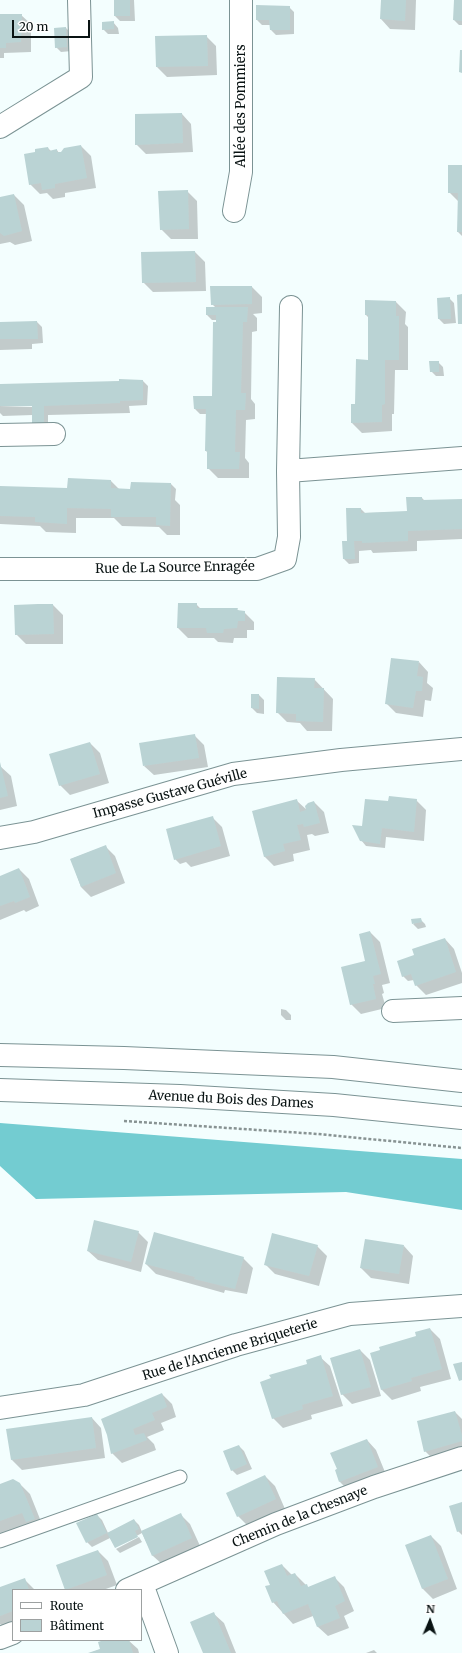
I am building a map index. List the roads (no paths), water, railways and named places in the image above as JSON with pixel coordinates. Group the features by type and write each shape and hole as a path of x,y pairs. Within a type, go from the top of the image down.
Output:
{"main road":[{"path":"0,127 81,77 79,0"},
{"name":"Allée des Pommiers","path":"234,211 241,172 241,0"},
{"name":"Rue de La Source Enragée","path":"0,569 257,569 285,559 289,537 288,471 291,307"},
{"path":"0,435 54,434"},
{"path":"288,471 462,458"},
{"name":"Impasse Gustave Guéville","path":"0,838 34,832 233,774 341,760 462,749"},
{"path":"393,1011 462,1008"},
{"path":"0,1055 124,1058 333,1068 462,1081"},
{"name":"Avenue du Bois des Dames","path":"0,1090 180,1096 334,1105 462,1118"},
{"name":"Rue de l'Ancienne Briqueterie","path":"0,1408 84,1395 236,1345 350,1314 462,1306"},
{"name":"Chemin de la Chesnaye","path":"134,1587 276,1524 374,1487 462,1458"},
{"name":"Chemin de la Chesnaye","path":"142,1603 167,1653"},
{"path":"0,1638 12,1633"}],"lane":[{"path":"0,1542 180,1477"}]}
